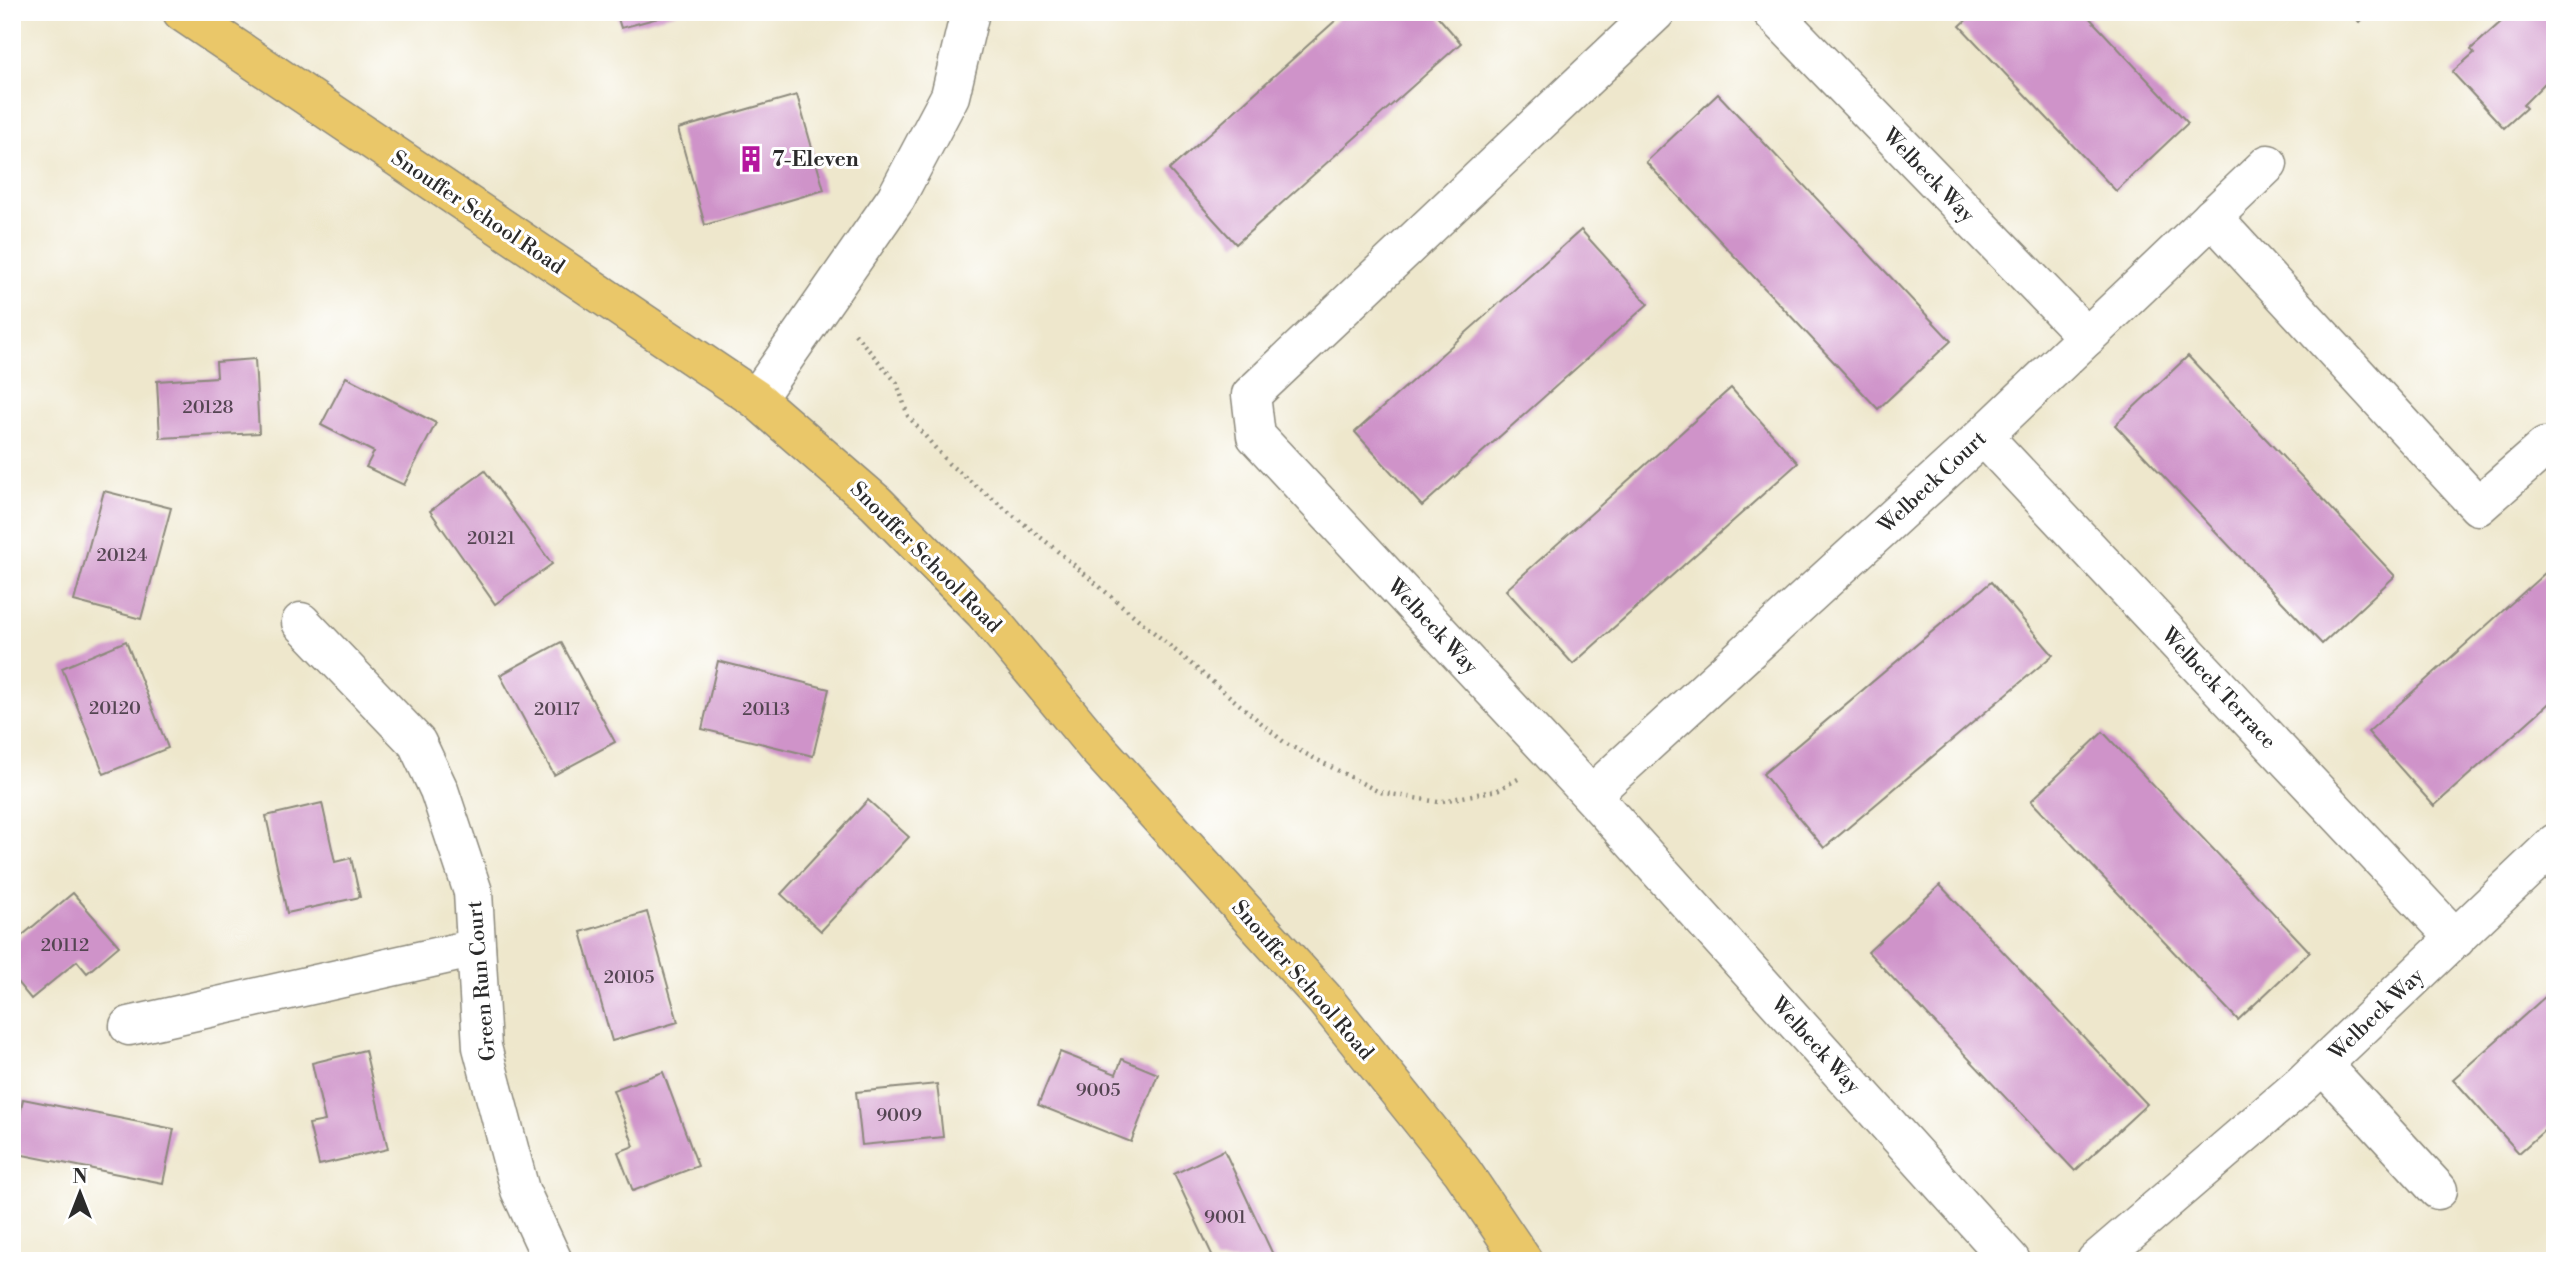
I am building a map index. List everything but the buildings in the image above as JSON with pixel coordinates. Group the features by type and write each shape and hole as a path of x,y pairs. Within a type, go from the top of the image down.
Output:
{"main road":[{"name":"Snouffer School Road","path":"182,12 756,399 876,503 984,612 1097,748 1325,1000 1462,1171 1523,1261"}],"street":[{"path":"756,399 896,198 950,96 970,12"},
{"name":"Welbeck Way","path":"1656,12 1251,395 1256,436 1591,795 2011,1261"},
{"name":"Welbeck Way","path":"1772,12 2087,337"},
{"name":"Welbeck Court","path":"1591,795 1983,436 2268,164"},
{"path":"2212,217 2478,506 2545,447"},
{"name":"Welbeck Terrace","path":"1983,436 2456,939"},
{"name":"Green Run Court","path":"301,622 417,743 439,790 473,892 482,1047 520,1190 553,1261"},
{"name":"Welbeck Way","path":"2096,1261 2323,1065 2555,844"},
{"path":"129,1026 476,948"},
{"path":"2323,1065 2438,1190"}],"path":[{"path":"855,334 897,383 908,416 949,464 1049,544 1285,743 1379,792 1438,802 1497,790 1556,758"}],"place":[{"name":"7-Eleven","path":"751,159"}]}
